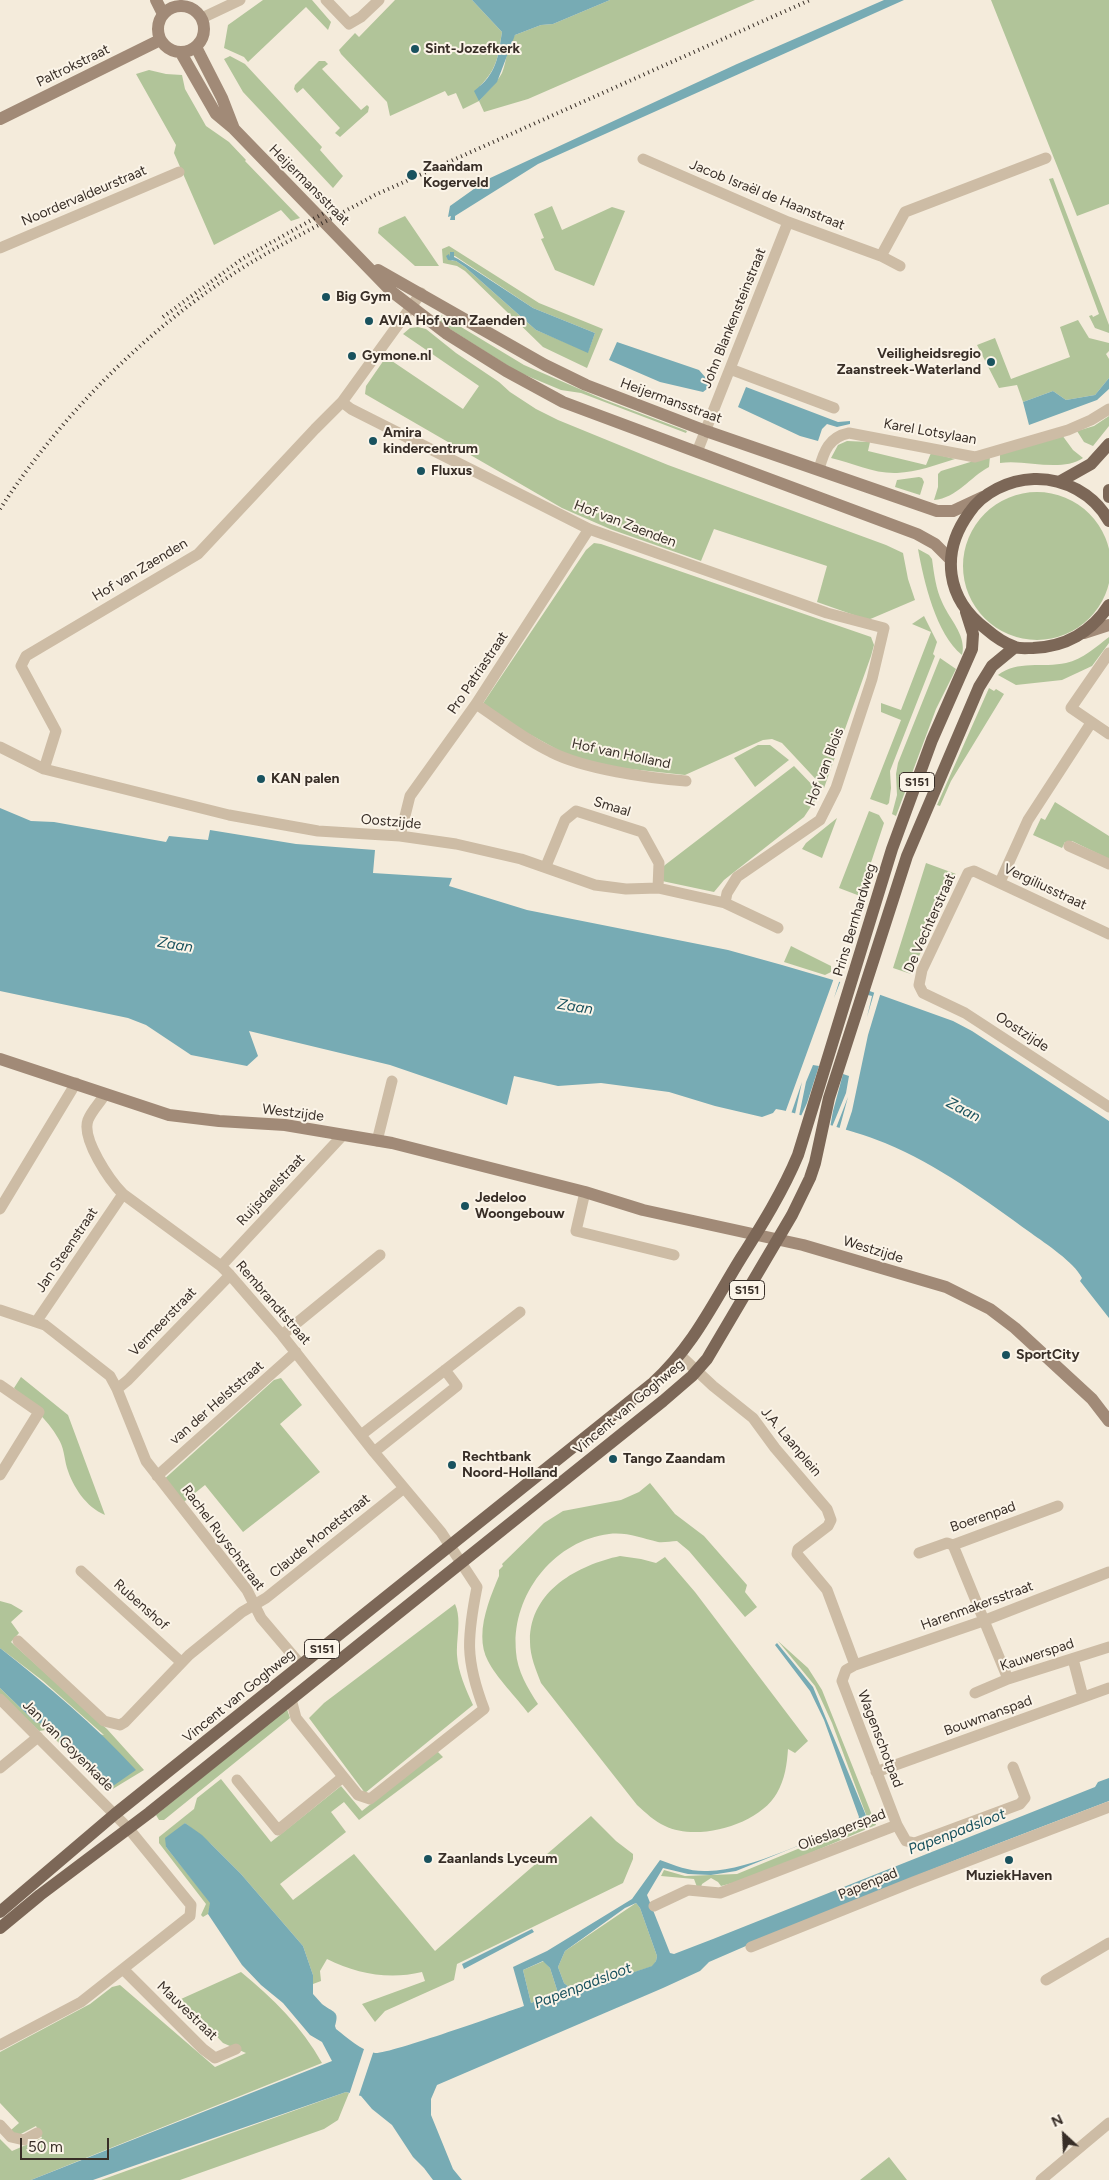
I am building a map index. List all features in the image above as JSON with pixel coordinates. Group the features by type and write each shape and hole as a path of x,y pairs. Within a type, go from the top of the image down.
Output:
{"main road":[{"path":"156,0 163,14"},
{"path":"175,3 189,7 202,18 204,31 196,47 181,53 168,50 160,40 158,24 163,14 175,3"},
{"name":"Paltrokstraat","path":"0,119 160,40"},
{"name":"Heijermansstraat","path":"196,47 222,98 234,129"},
{"name":"Heijermansstraat","path":"181,53 216,114 234,129 392,291 410,307 447,334 506,371 563,402 917,534 935,544 951,560"},
{"name":"Heijermansstraat","path":"364,262 545,365 586,385 706,431 937,511 953,511 985,496"},
{"path":"1059,482 1091,464 1109,444"},
{"name":"S151","path":"1109,521 1101,509 1082,492 1059,482 1043,479 1026,479 1010,483 985,496 972,508 962,523 955,539 951,560 954,586 966,612 990,633 1016,647 1041,648 1055,645 1084,632 1099,620 1109,605"},
{"path":"1109,490 1109,497"},
{"name":"Prins Bernhardweg","path":"776,1240 810,1178 892,850 932,740 972,649 973,634 966,612"},
{"path":"1084,632 1109,625"},
{"name":"Prins Bernhardweg","path":"756,1236 778,1196 803,1141 866,956 979,687 992,666 1016,647"},
{"name":"Westzijde","path":"0,1059 169,1115 219,1121 285,1125 377,1141 584,1192 643,1210 803,1245 946,1287 990,1309 1020,1332 1092,1399 1109,1421"},
{"name":"Vincent van Goghweg","path":"0,1912 115,1814 653,1383 680,1356 699,1331 756,1236"},
{"name":"Vincent van Goghweg","path":"0,1928 47,1890 129,1829 663,1401 707,1359 776,1240"}],"street":[{"path":"202,18 240,0"},
{"path":"326,0 349,24 361,17 379,0"},
{"path":"881,256 905,212 1046,158"},
{"name":"Jacob Israël de Haanstraat","path":"643,160 788,222 881,256 900,266"},
{"name":"Noordervaldeurstraat","path":"0,248 179,172"},
{"name":"John Blankensteinstraat","path":"697,452 788,222"},
{"name":"Hof van Zaenden","path":"44,768 56,731 21,666 26,656 198,554 342,402 420,293"},
{"path":"730,369 834,408"},
{"name":"Hof van Zaenden","path":"342,402 351,409 589,529 827,613 884,628"},
{"name":"Karel Lotsylaan","path":"819,470 822,456 837,435 849,433 975,457 1068,430 1091,420 1109,409"},
{"name":"Pro Patriastraat","path":"400,836 410,796 476,704 589,529"},
{"name":"Hof van Blois","path":"725,903 727,893 737,877 820,820 836,788 872,679 884,628"},
{"path":"1109,653 1071,708 1109,734"},
{"name":"Hof van Holland","path":"476,704 551,752 582,764 658,778 686,781"},
{"path":"1000,882 1028,820 1091,723"},
{"name":"Oostzijde","path":"0,747 44,768 229,815 318,831 400,836 456,844 522,858 595,884 626,889 658,888 725,903 778,928"},
{"name":"Smaal","path":"546,866 565,820 576,811 642,832 659,863 658,888"},
{"path":"1069,846 1109,864"},
{"name":"Vergiliusstraat","path":"968,873 974,870 1109,934"},
{"name":"De Vechterstraat","path":"918,985 922,970 968,873"},
{"name":"Oostzijde","path":"918,985 923,993 965,1013 1109,1106"},
{"path":"377,1141 392,1081"},
{"path":"0,1210 76,1084"},
{"name":"Rembrandtstraat","path":"105,1094 88,1119 88,1132 100,1164 110,1181 123,1194 225,1270 282,1335 374,1452 451,1544"},
{"name":"Ruijsdaelstraat","path":"225,1270 343,1135"},
{"path":"584,1192 576,1231 674,1255"},
{"name":"Jan Steenstraat","path":"36,1322 123,1194"},
{"path":"282,1335 380,1255"},
{"name":"Vermeerstraat","path":"117,1389 128,1380 225,1270"},
{"name":"Rachel Ruyschstraat","path":"0,1310 45,1325 110,1376 146,1461 247,1590 261,1618 301,1666"},
{"path":"361,1435 520,1312"},
{"name":"van der Helststraat","path":"156,1476 296,1352"},
{"name":"J.A. Laanplein","path":"680,1356 752,1418 775,1448 828,1509 831,1520 828,1526 798,1549 797,1554 826,1590 855,1665"},
{"path":"374,1452 456,1386 445,1370"},
{"path":"0,1385 39,1412 0,1476"},
{"name":"Claude Monetstraat","path":"18,1641 104,1721 112,1725 120,1725 125,1722 181,1662 254,1604 266,1598 404,1488"},
{"name":"Boerenpad","path":"919,1553 947,1543 953,1545 1058,1506"},
{"path":"291,1699 296,1718 358,1795 370,1799 484,1709 470,1664 468,1647 469,1628 477,1586 451,1544"},
{"path":"953,1545 1008,1679"},
{"name":"Rubenshof","path":"81,1571 181,1662"},
{"name":"Harenmakersstraat","path":"855,1665 983,1621 1109,1572"},
{"name":"Kauwerspad","path":"975,1693 1008,1679 1109,1647"},
{"path":"1073,1659 1083,1697"},
{"name":"Wagenschotpad","path":"855,1665 846,1670 842,1681 897,1825"},
{"name":"Bouwmanspad","path":"876,1772 1109,1688"},
{"name":"Jan van Goyenkade","path":"0,1699 115,1814"},
{"path":"0,1768 38,1737"},
{"name":"Olieslagerspad","path":"654,1906 688,1890 720,1893 897,1825 906,1841 915,1843 1020,1804 1025,1798 1013,1767"},
{"path":"237,1780 278,1830 343,1777"},
{"name":"Papenpad","path":"751,1947 913,1882 1109,1807"},
{"path":"0,2045 81,2002 190,1916 192,1905 115,1814"},
{"path":"1046,1980 1109,1943"},
{"name":"Mauvestraat","path":"123,1969 215,2058 236,2049"},
{"path":"1040,2180 1109,2123"},
{"path":"0,2125 11,2137 24,2140 37,2133"}],"green space":[{"path":"263,0 312,0 331,22 328,30 306,7 248,62 244,57 224,48 228,25"},
{"path":"395,0 472,0 502,32 494,67 480,86 479,101 463,109 456,93 448,96 445,91 390,116 387,102 339,50 355,33 359,37"},
{"path":"610,0 755,0 528,99 484,112 479,101 502,73 510,43 515,35 541,25 553,24"},
{"path":"991,0 1109,0 1109,204 1077,216"},
{"path":"230,56 245,64 322,147 320,150 343,176 333,188 243,92 224,59"},
{"path":"319,61 325,61 328,64 322,69 361,110 367,105 369,107 368,112 340,137 335,133 340,128 303,88 297,93 294,89 295,85"},
{"path":"149,70 182,75 185,89 206,126 229,142 300,218 291,221 281,210 214,245 174,153 176,145 136,74"},
{"path":"1053,178 1109,325 1109,333 1095,328 1089,316 1092,315 1093,317 1099,314 1049,179"},
{"path":"552,206 562,230 612,207 625,211 594,286 555,270 541,239 544,238 534,214"},
{"path":"405,216 439,266 415,266 378,233 379,228"},
{"path":"449,246 539,303 603,329 587,368 543,347 465,271 457,266 443,263 442,249","holes":["455,256 533,308 595,333 588,352 536,330 465,267 456,261 452,261 449,257"]},
{"path":"438,313 524,365 605,400 687,431 686,433 581,393 561,390 518,372 434,319"},
{"path":"1078,320 1089,338 1109,343 1109,351 1106,354 1109,359 1109,378 1095,395 1066,400 1053,391 1023,402 1017,385 999,388 977,345 995,338 1011,379 1070,357 1060,327"},
{"path":"410,328 426,329 510,392 536,409 558,420 668,465 886,545 903,553 908,579 915,600 868,620 817,602 827,566 714,529 701,561 610,529 562,508 365,394 366,386 386,357 463,409 479,386 403,334"},
{"path":"1109,416 1109,426 1093,446 1084,442 1077,431 1094,426"},
{"path":"1062,435 1073,450 1083,458 1064,465 1000,463 1000,453"},
{"path":"847,441 870,442 868,451 926,465 931,453 955,459 912,471 897,473 880,472 831,458 838,445"},
{"path":"990,456 989,467 950,495 934,500 938,487 938,474 941,471"},
{"path":"919,477 924,482 920,495 895,487 897,480"},
{"path":"1037,492 1065,498 1089,514 1105,538 1111,566 1105,594 1089,618 1065,634 1037,640 1009,634 985,618 969,594 963,566 969,538 985,514 1009,498"},
{"path":"594,543 871,637 874,645 871,656 824,788 782,743 772,739 763,740 685,775 603,766 569,756 489,712 482,705 586,550"},
{"path":"918,549 929,555 932,559 940,597 960,634 963,648 962,655 953,646 938,621 928,592"},
{"path":"924,616 937,642 933,654 935,656 890,771 891,788 887,805 870,799 901,720 881,712 881,703 901,710 931,632 912,624"},
{"path":"1109,637 1109,643 1092,666 1062,680 1016,685 998,675 1005,670 1022,666 1066,663 1078,659"},
{"path":"940,658 956,669 936,709 896,816 892,814 897,795 896,774 898,763"},
{"path":"989,688 994,691 996,689 1004,694 951,781 940,806 937,805"},
{"path":"758,745 770,745 789,760 755,787 734,758"},
{"path":"794,766 820,793 804,817 724,880 714,892 662,881 660,870 665,865"},
{"path":"1055,802 1109,836 1109,859 1072,841 1065,842 1062,848 1033,835 1041,818 1045,820"},
{"path":"869,811 879,815 884,823 860,896 839,888"},
{"path":"837,818 822,858 802,849 806,843"},
{"path":"926,863 956,874 911,974 893,968"},
{"path":"791,946 831,966 831,972 825,975 784,962"},
{"path":"21,1377 68,1415 105,1515 92,1507 81,1496 67,1468 62,1445 54,1431 44,1418 14,1388"},
{"path":"281,1378 302,1405 280,1424 320,1472 243,1532 205,1485 180,1505 161,1482 274,1380"},
{"path":"650,1483 675,1514 704,1536 747,1585 745,1592 757,1607 745,1617 689,1551 677,1541 660,1542 622,1534 609,1534 589,1539 570,1548 554,1560 528,1592 521,1611 516,1631 518,1666 538,1704 528,1713 496,1674 488,1661 482,1640 484,1618 499,1576 499,1570 503,1566 502,1564 544,1523 563,1511 621,1500 639,1492"},
{"path":"620,1556 656,1563 665,1557 695,1592 808,1741 795,1753 788,1749 785,1771 777,1793 756,1814 742,1822 710,1831 693,1832 678,1830 657,1822 637,1805 541,1683 530,1647 532,1624 538,1608 559,1583 573,1574 588,1566"},
{"path":"0,1601 11,1604 23,1611 11,1622 19,1633 11,1642 107,1729 144,1770 111,1790 103,1787 46,1730 39,1731 0,1694 0,1688 35,1722 104,1735 43,1681 0,1648"},
{"path":"455,1604 458,1616 457,1649 459,1668 473,1705 365,1793 309,1718 324,1703"},
{"path":"778,1641 808,1668 822,1690 876,1825 752,1878 721,1886 711,1878 702,1884 701,1887 697,1887 694,1879 661,1876 664,1870 685,1876 737,1874 868,1820 832,1723 815,1686"},
{"path":"287,1709 290,1718 164,1820 159,1820 156,1815"},
{"path":"437,1751 443,1757 359,1820 344,1802 331,1812 346,1832 280,1884 293,1900 354,1854 435,1951 591,1816 616,1841 633,1854 633,1859 623,1883 457,1964 454,1980 385,2011 375,2022 362,2004 425,1981 422,1972 397,1975 373,1974 362,1972 327,1959 320,1971 321,1981 313,1984 313,1975 303,1946 241,1874 211,1844 185,1823 166,1847 211,1903 208,1914 203,1917 201,1915 206,1904 159,1843 159,1837 194,1809 197,1798 221,1779 271,1842 341,1786 362,1811"},
{"path":"636,1903 640,1908 657,1956 653,1966 575,1992 564,1983 558,1967 565,1951"},
{"path":"544,1961 550,1968 558,1993 531,2003 523,1970"},
{"path":"241,1972 264,1992 296,2025 322,2063 31,2180 0,2180 0,2139 12,2151 42,2138 36,2126 17,2136 11,2130 19,2123 0,2103 0,2052 90,2004 112,1987 120,1985 215,2067 246,2053 223,2043 181,1999"},
{"path":"346,2092 349,2093 338,2120 324,2129 180,2180 101,2180"},
{"path":"889,2157 907,2180 860,2180"}],"water":[{"path":"472,0 610,0 553,24 541,25 515,35 497,82 479,101 474,91 488,78 495,65 502,32"},
{"path":"884,0 904,0 538,164 455,216 455,220 450,220 451,216 448,217 450,206 488,179 737,64"},
{"path":"450,252 454,252 454,257 533,308 595,333 588,353 536,330 465,267 456,261 448,260 446,256 449,254 450,257"},
{"path":"617,342 699,370 712,385 703,392 660,382 609,360"},
{"path":"1109,378 1109,389 1097,400 1029,425 1023,402 1053,391 1066,400 1095,395"},
{"path":"746,387 838,422 850,421 850,424 837,427 827,424 822,429 818,441 800,436 738,407"},
{"name":"Zaan","path":"0,808 31,821 54,822 166,842 169,836 208,840 210,830 296,844 375,850 373,873 452,878 449,886 527,910 728,950 864,989 953,1021 972,1031 1109,1121 1109,1318 1080,1281 1082,1278 1073,1266 1052,1248 978,1195 942,1172 885,1143 795,1113 776,1109 773,1113 762,1117 715,1106 669,1092 601,1083 558,1086 514,1076 507,1105 390,1065 249,1031 258,1056 247,1066 191,1055 146,1025 128,1018 0,991"},
{"path":"777,1643 813,1687 867,1818 736,1871 711,1875 688,1874 663,1868 647,1895 670,1953 674,1954 713,1939 1095,1787 1098,1782 1109,1778 1109,1801 808,1920 709,1962 700,1971 663,1988 437,2085 431,2099 431,2115 453,2169 462,2180 433,2180 413,2157 392,2125 372,2109 361,2096 346,2092 93,2180 31,2180 332,2061 322,2042 310,2035 283,2003 261,1985 242,1965 208,1914 210,1903 166,1847 165,1838 185,1823 202,1835 241,1874 303,1946 313,1975 313,1994 322,2004 336,2014 336,2029 364,2049 375,2053 384,2052 524,2006 513,1967 547,1951 632,1899 660,1860 696,1871 725,1869 764,1859 858,1820 859,1817 824,1720 810,1691 775,1645","holes":["636,1903 640,1908 657,1956 656,1961 652,1966 575,1992 564,1983 558,1967 565,1951 625,1908","543,1961 550,1968 558,1993 531,2003 523,1970"]},
{"path":"0,1648 71,1706 136,1770 113,1786 106,1784 47,1725 35,1722 0,1688"},
{"path":"532,1929 534,1932 464,1969 462,1964"}],"pier":[{"path":"834,978 840,979 834,998 841,980 865,987 868,995 872,996 867,1017 875,990 881,992 868,1035 852,1111 845,1132 839,1130 848,1097 836,1128 832,1127 846,1093 849,1076 843,1074 830,1128 801,1116 819,1066 813,1065 806,1082 799,1116 795,1114 802,1082 791,1114 785,1113"},
{"path":"365,2046 374,2050 358,2098 349,2095"}],"railway":[{"path":"0,509 50,440 107,377 170,320 239,270 375,195 810,0"},
{"path":"163,317 242,259 331,209"}],"place":[{"name":"Sint-Jozefkerk","path":"415,49"},
{"name":"Zaandam Kogerveld","path":"412,175"},
{"name":"Big Gym","path":"326,297"},
{"name":"AVIA Hof van Zaenden","path":"369,321"},
{"name":"Gymone.nl","path":"352,356"},
{"name":"Veiligheidsregio Zaanstreek-Waterland","path":"991,362"},
{"name":"Amira kindercentrum","path":"373,441"},
{"name":"Fluxus","path":"421,471"},
{"name":"KAN palen","path":"261,779"},
{"name":"Jedeloo Woongebouw","path":"465,1206"},
{"name":"SportCity","path":"1006,1355"},
{"name":"Tango Zaandam","path":"613,1459"},
{"name":"Rechtbank Noord-Holland","path":"452,1465"},
{"name":"Zaanlands Lyceum","path":"428,1859"},
{"name":"MuziekHaven","path":"1009,1860"}],"water label":[{"name":"Papenpadsloot","path":"957,1832"},
{"name":"Papenpadsloot","path":"583,1986"}]}
